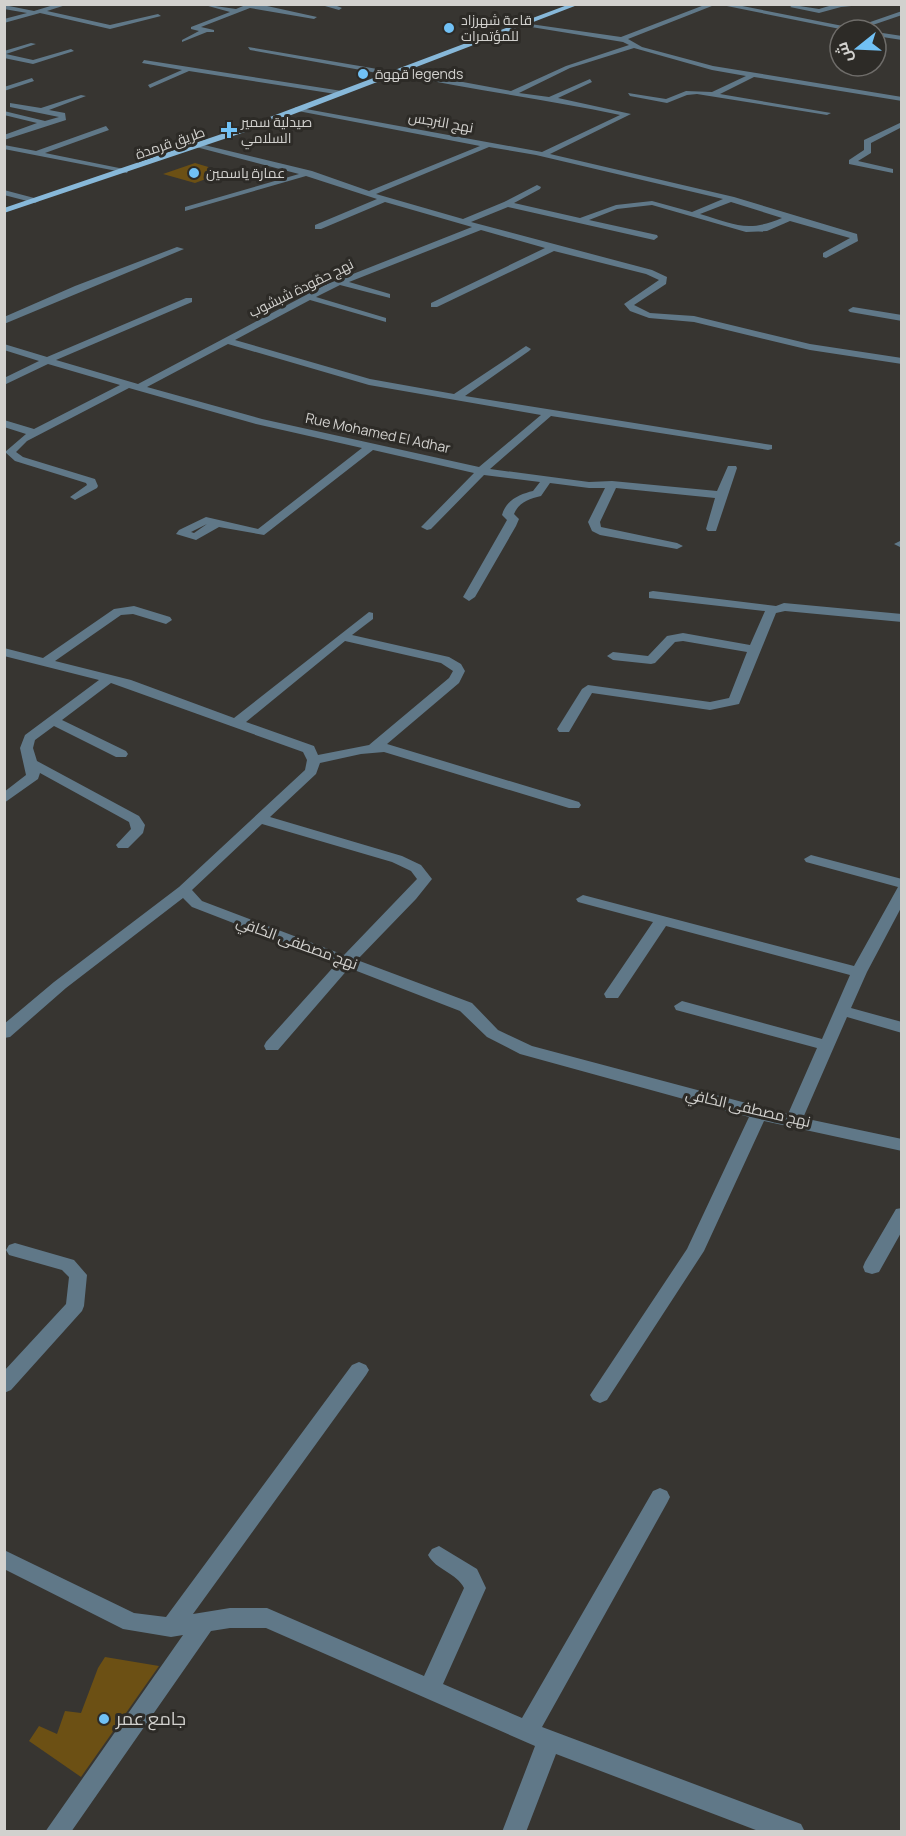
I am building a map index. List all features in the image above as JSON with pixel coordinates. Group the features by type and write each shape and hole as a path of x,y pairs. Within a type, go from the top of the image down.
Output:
{"main road":[{"name":"طريق قرمدة","path":"4,211 199,145 396,73 572,5"}],"street":[{"path":"4,21 66,4"},
{"path":"204,4 237,11"},
{"path":"321,4 339,8"},
{"path":"620,40 714,4"},
{"path":"720,4 828,25"},
{"path":"793,7 821,11 841,5 869,4"},
{"path":"184,41 209,31 193,28 252,5 314,17"},
{"path":"4,7 106,26 117,26 158,16"},
{"path":"762,13 778,7"},
{"path":"525,24 631,42 633,46"},
{"path":"87,32 106,26"},
{"path":"4,55 33,44"},
{"path":"511,94 568,67 633,46 706,67 902,99"},
{"path":"279,53 296,47"},
{"path":"250,48 627,114 542,155"},
{"path":"4,55 33,62 71,51"},
{"path":"144,62 342,93"},
{"path":"150,86 189,70"},
{"path":"712,95 752,75"},
{"path":"4,89 32,80"},
{"path":"551,99 590,81"},
{"path":"630,94 667,100 689,92 827,113"},
{"path":"42,111 83,96"},
{"path":"4,138 63,118 62,115 13,105"},
{"name":"نهج النرجس","path":"298,109 488,145"},
{"path":"4,113 45,123"},
{"path":"890,171 852,162 868,151 867,142 902,124"},
{"path":"38,153 106,128"},
{"path":"199,145 309,173 384,199 553,248 649,272 664,279 663,282 631,302 630,307 636,311 674,320 694,319 818,349 902,361"},
{"path":"488,145 542,155 731,199 854,237 855,239 826,255"},
{"name":"نهج النرجس","path":"369,194 488,145"},
{"path":"4,147 124,171"},
{"path":"188,209 309,173"},
{"path":"463,222 507,204 537,187"},
{"path":"4,192 35,201"},
{"path":"318,227 384,199"},
{"path":"691,216 731,199"},
{"path":"582,220 616,207 646,203 669,207 691,216 749,231 764,229 789,218"},
{"path":"507,204 654,237"},
{"name":"نهج حمّودة شبشوب","path":"141,387 339,282 480,227"},
{"path":"434,305 553,248"},
{"path":"4,321 78,288 180,249"},
{"path":"339,282 387,296"},
{"path":"308,297 383,320"},
{"path":"4,382 46,361 189,300"},
{"path":"853,310 902,318"},
{"path":"227,341 369,382 768,447"},
{"name":"Rue Mohamed El Adhar","path":"4,347 260,422 481,471 589,485 612,484 721,495"},
{"path":"456,397 526,349"},
{"path":"75,497 93,486 91,481 19,459 7,453 23,439 128,385"},
{"path":"427,527 481,471 549,413"},
{"path":"4,423 34,433"},
{"path":"218,523 254,534 262,533 370,447"},
{"path":"712,529 721,495 732,468"},
{"path":"469,597 513,519 508,515 509,510 522,497 537,494 547,480"},
{"path":"612,484 594,522 596,529 604,533 677,546"},
{"path":"652,595 775,609 801,608 902,618"},
{"path":"564,729 588,688 710,706 734,701 766,618 775,609"},
{"path":"46,662 118,612 134,610 166,620"},
{"path":"237,722 369,616"},
{"path":"343,637 445,660 457,667 459,672 455,680 373,748"},
{"path":"613,656 651,660 671,639 683,637 754,649"},
{"path":"4,652 109,678 237,722 309,749 314,760 311,771 184,890 60,985 4,1033"},
{"path":"4,799 33,776 34,770 26,744 109,678"},
{"path":"53,721 121,754"},
{"path":"314,760 373,748 394,750 574,805"},
{"path":"31,764 134,819 138,830 123,845"},
{"path":"260,819 397,859 416,868 425,879 347,961 272,1046"},
{"path":"812,859 902,884"},
{"name":"نهج مصطفى الكافي","path":"184,890 197,904 216,912 466,1007 481,1026 494,1037 526,1050 759,1114 902,1145"},
{"path":"794,1120 859,972 902,891"},
{"path":"583,899 859,972"},
{"path":"612,994 663,919"},
{"path":"682,1006 826,1045"},
{"path":"842,1010 902,1028"},
{"path":"600,1395 695,1251 759,1114"},
{"path":"872,1267 902,1214"},
{"path":"4,1385 75,1306 78,1290 78,1275 68,1265 15,1250"},
{"path":"171,1627 359,1370"},
{"path":"527,1732 660,1497"},
{"path":"429,1689 475,1588 469,1575 439,1555"},
{"path":"7,1564 130,1622 171,1627 230,1618 267,1618 549,1741 793,1832"},
{"path":"57,1832 205,1621"},
{"path":"514,1832 549,1741"}],"building":[{"name":"عمارة ياسمين","path":"195,163 225,172 195,183 163,174"},
{"name":"جامع عمر","path":"105,1657 159,1666 81,1777 29,1741 39,1726 57,1734 65,1711 81,1713 98,1668"}],"place":[{"name":"قاعة شهرزاد للمؤتمرات","path":"449,28"},
{"name":"قهوة legends","path":"363,74"},
{"name":"صيدلية سمير السلامي","path":"229,130"},
{"name":"عمارة ياسمين","path":"194,173"},
{"name":"جامع عمر","path":"104,1719"}]}
